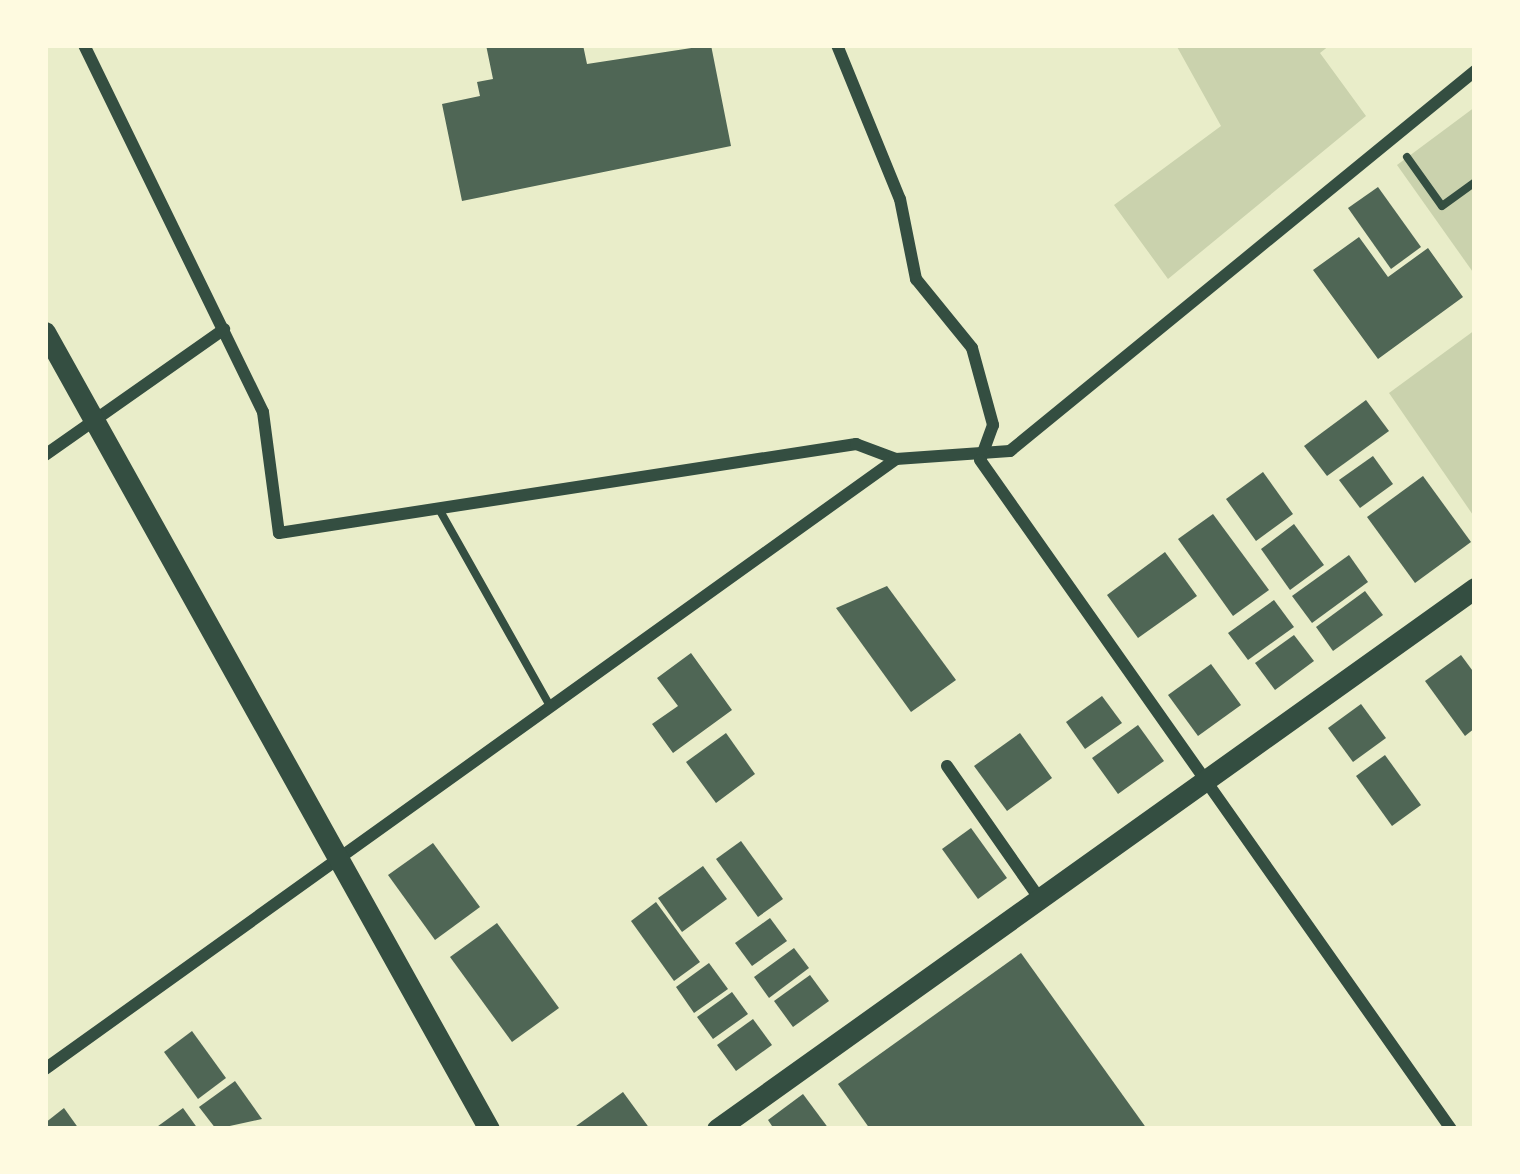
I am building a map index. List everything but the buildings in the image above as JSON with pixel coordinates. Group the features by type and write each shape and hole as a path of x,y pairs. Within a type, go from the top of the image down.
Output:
{"street":[{"path":"84,45 263,412 279,533 856,444 896,458 980,460 1068,411 1475,71"},
{"path":"837,45 900,199 916,279 972,348 993,425 980,460"},
{"path":"45,454 224,329"},
{"path":"45,332 489,1129"},
{"path":"45,1069 896,458"},
{"path":"980,460 1201,781 1451,1129"},
{"path":"717,1129 1475,587"},
{"path":"947,766 1039,898"}],"lane":[{"path":"438,508 550,706"}],"path":[{"path":"1392,137 1442,206 1475,182"}],"green space":[{"path":"1176,45 1330,45 1320,53 1366,116 1168,279 1114,205 1221,126"},
{"path":"1475,107 1475,275 1397,165"},
{"path":"1475,330 1475,518 1389,393"}]}
